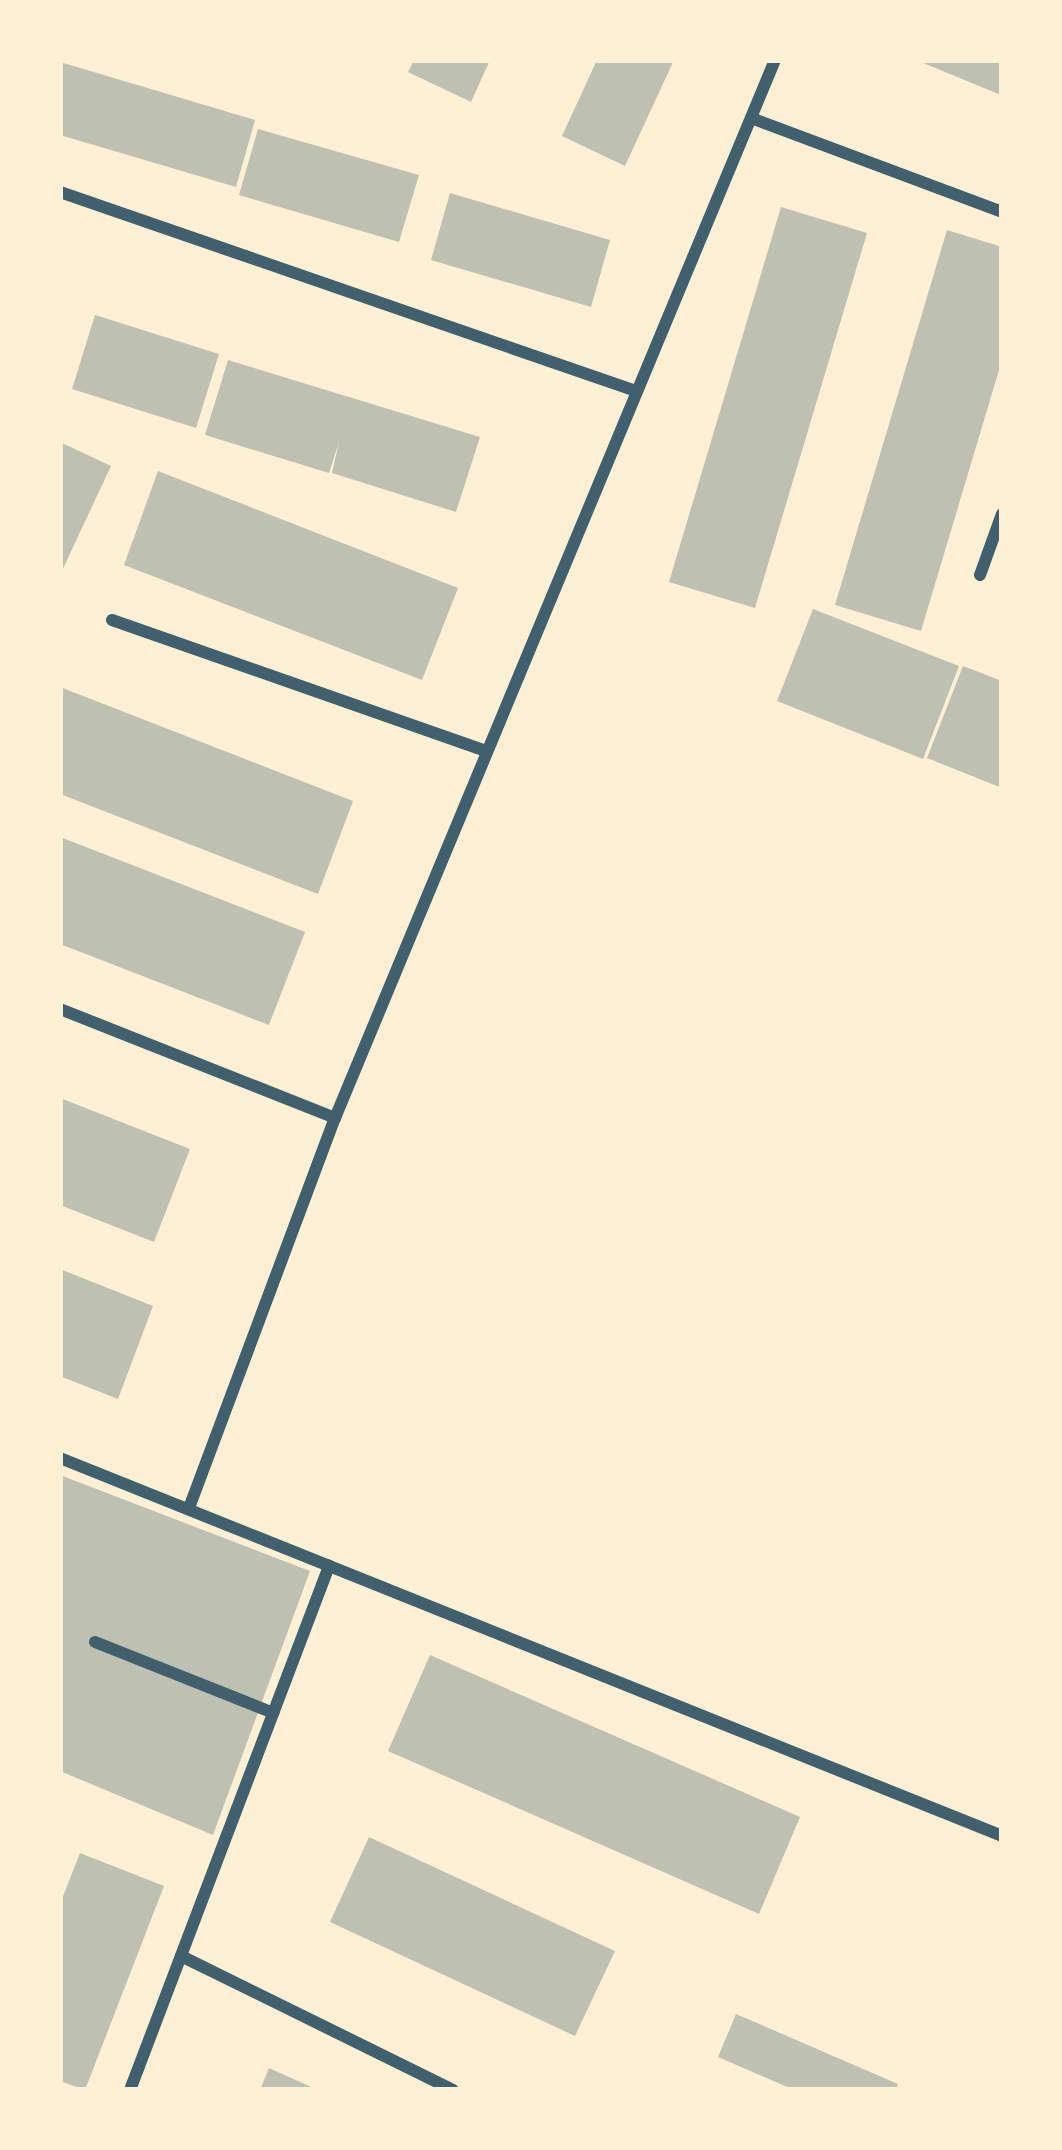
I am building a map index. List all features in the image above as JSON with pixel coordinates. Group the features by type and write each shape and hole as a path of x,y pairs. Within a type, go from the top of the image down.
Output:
{"street":[{"path":"189,1508 335,1118 633,390 775,60"},
{"path":"751,118 1002,212"},
{"path":"60,192 633,390"},
{"path":"980,575 1002,514"},
{"path":"112,620 488,752"},
{"path":"60,1009 335,1118"},
{"path":"60,1458 1002,1836"},
{"path":"130,2090 329,1566"},
{"path":"95,1642 273,1713"},
{"path":"181,1955 453,2090"}],"building":[{"path":"414,60 490,60 471,102 408,72"},
{"path":"597,60 674,60 625,166 562,136"},
{"path":"916,60 1002,60 1002,93 1001,95"},
{"path":"60,62 255,120 236,187 60,135"},
{"path":"258,129 419,175 399,242 239,195"},
{"path":"450,193 610,240 591,307 431,260"},
{"path":"781,207 867,233 755,608 669,582"},
{"path":"947,230 1002,247 1002,360 921,631 835,605"},
{"path":"95,315 219,354 196,428 72,389"},
{"path":"228,360 480,437 456,512 332,473 339,442 329,473 205,435"},
{"path":"60,442 111,466 60,575"},
{"path":"158,471 458,588 422,680 124,565"},
{"path":"813,609 959,666 923,759 777,701"},
{"path":"963,666 1002,681 1002,788 927,758"},
{"path":"60,687 353,801 318,894 60,794"},
{"path":"60,837 305,932 269,1025 60,944"},
{"path":"60,1098 190,1149 154,1242 60,1205"},
{"path":"60,1269 153,1306 118,1399 60,1376"},
{"path":"60,1475 310,1571 213,1835 60,1771"},
{"path":"430,1655 800,1817 759,1914 388,1751"},
{"path":"369,1837 615,1951 575,2036 330,1922"},
{"path":"80,1853 164,1886 85,2090 60,2081 60,1904"},
{"path":"736,2014 898,2084 896,2090 794,2090 718,2057"},
{"path":"269,2068 318,2090 260,2090"}]}
